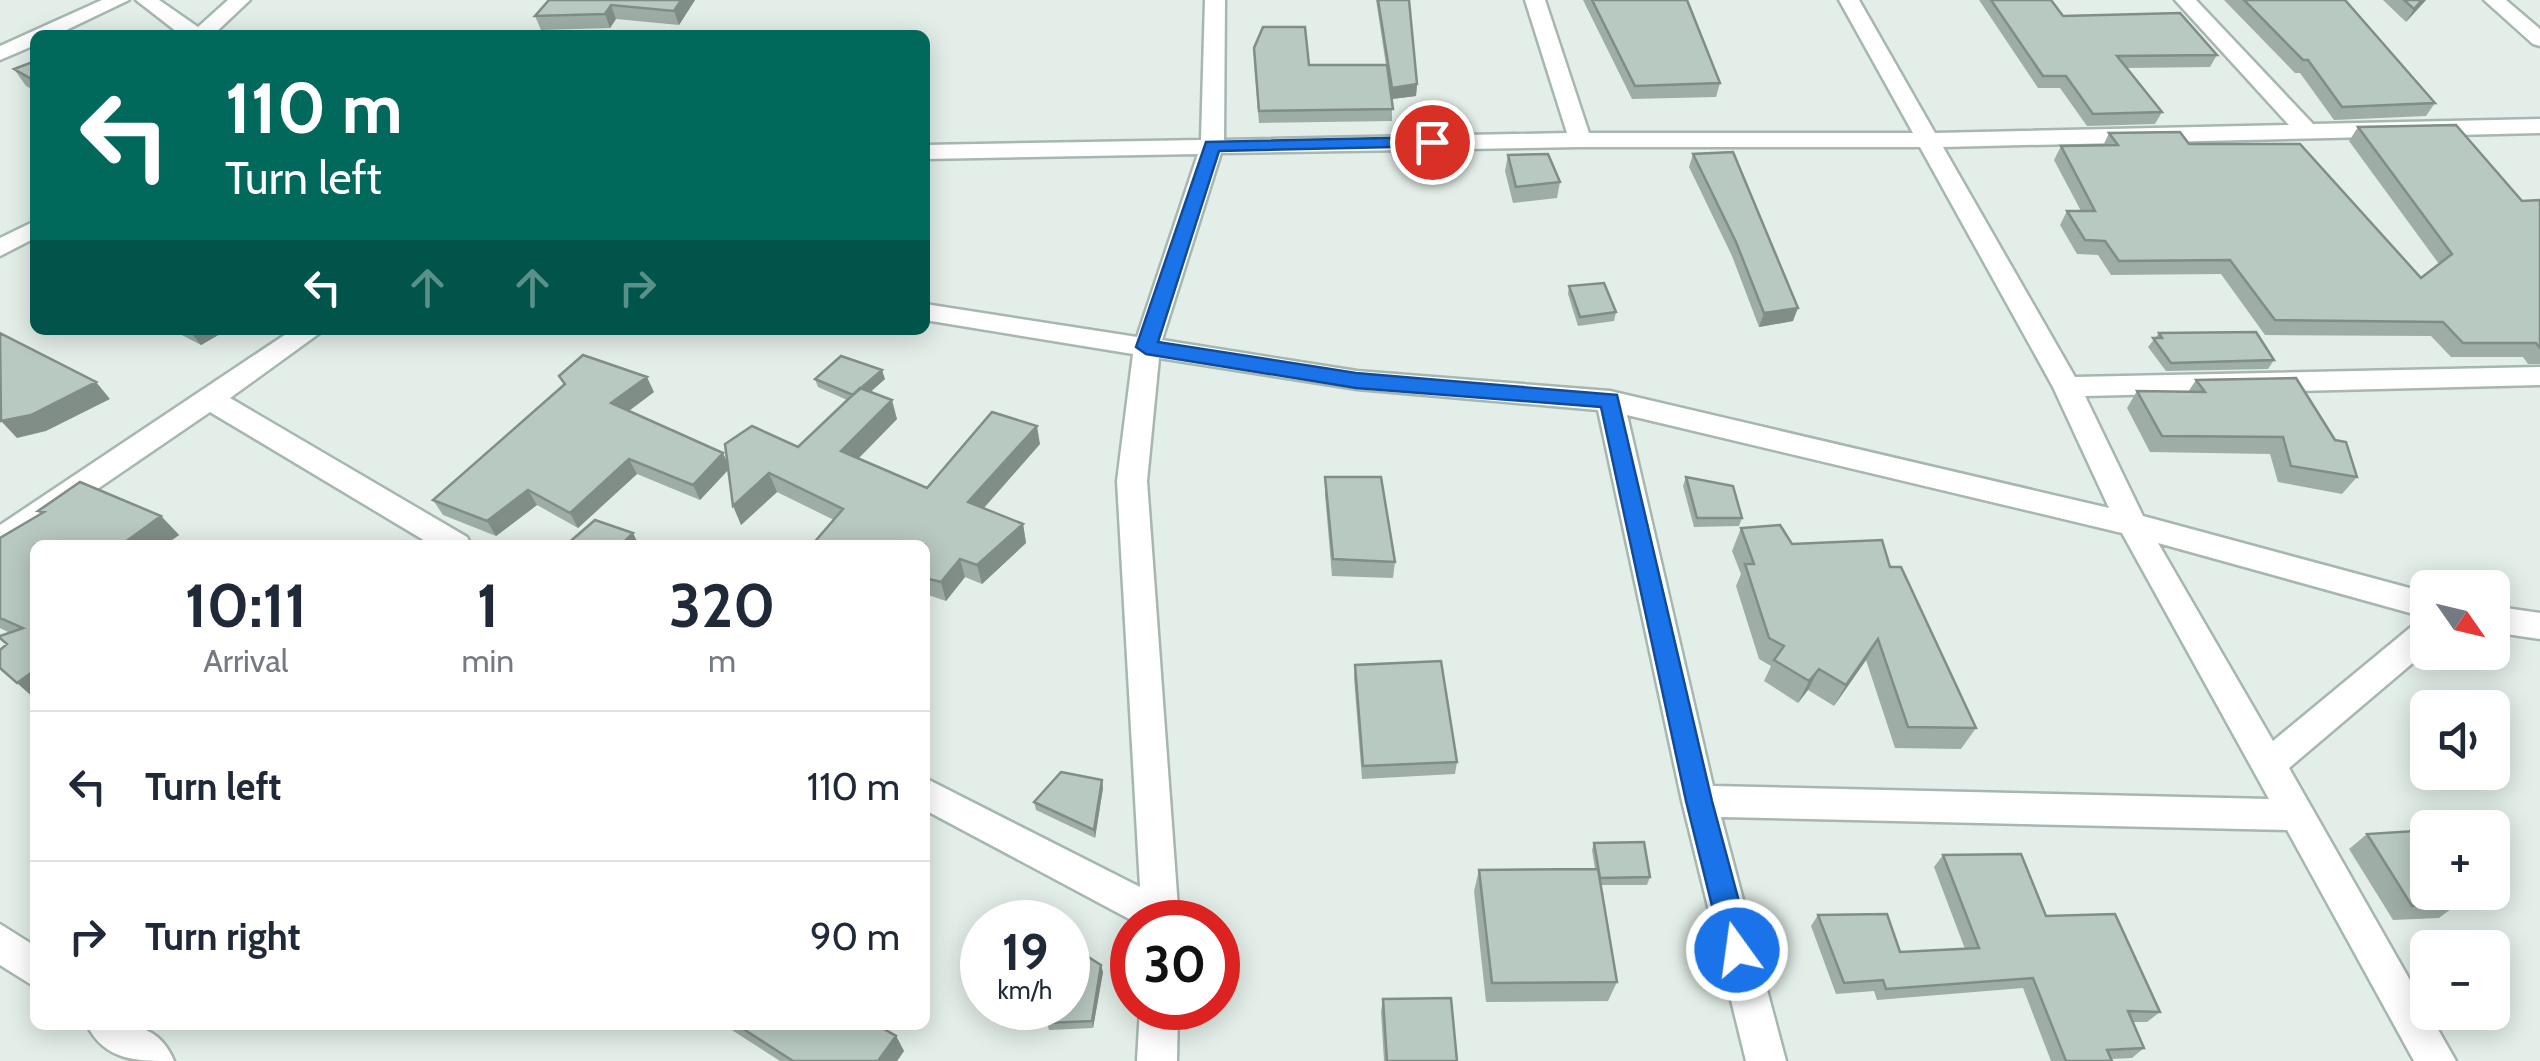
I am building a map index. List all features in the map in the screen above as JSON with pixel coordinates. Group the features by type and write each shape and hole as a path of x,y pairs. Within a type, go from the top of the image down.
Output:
{"street":[{"path":"50,30 118,0"},
{"path":"146,0 191,30"},
{"path":"204,30 240,0"},
{"path":"1160,900 1132,482 1146,347 1212,146 1216,0"},
{"path":"1535,0 1580,140"},
{"path":"1849,0 2067,387 2132,524 2436,1061"},
{"path":"2185,0 2307,132"},
{"path":"2494,0 2540,40"},
{"path":"0,54 30,39"},
{"path":"930,152 1580,140 1930,140 2540,126"},
{"path":"0,248 30,231"},
{"path":"930,313 1356,380 1610,400 2132,524 2410,601"},
{"path":"0,540 304,335"},
{"path":"2067,387 2540,376"},
{"path":"210,400 448,540"},
{"path":"1610,400 1699,801 1766,1061"},
{"path":"2510,622 2540,626"},
{"path":"2268,765 2410,645"},
{"path":"930,795 1124,900"},
{"path":"1699,801 2296,815"},
{"path":"0,942 30,965"},
{"path":"114,1030 154,1061"},
{"path":"1157,1061 1158,1030"}],"building":[{"path":"549,0 681,0 674,11 611,5 605,14 535,16"},
{"path":"1378,0 1409,0 1417,84 1392,88"},
{"path":"1592,0 1687,0 1720,83 1635,86"},
{"path":"1991,0 2051,0 2063,16 2180,13 2217,55 2117,56 2162,112 2093,114 2066,76 2043,76"},
{"path":"2244,0 2345,0 2435,103 2342,107 2308,60 2303,60"},
{"path":"2404,0 2422,0 2414,9"},
{"path":"1263,27 1305,27 1309,65 1387,65 1393,109 1259,111 1254,48"},
{"path":"30,63 30,78 14,69"},
{"path":"2456,125 2522,201 2540,200 2540,348 2536,343 2463,343 2443,322 2275,320 2230,260 2119,261 2105,241 2085,240 2067,211 2095,211 2061,146 2118,145 2109,133 2180,132 2189,144 2300,144 2421,278 2452,254 2358,127"},
{"path":"1733,152 1798,308 1764,313 1736,242 1693,154"},
{"path":"1548,154 1560,182 1516,187 1508,155"},
{"path":"1604,283 1616,312 1580,317 1569,286"},
{"path":"2256,332 2274,360 2171,363 2153,338 2162,338 2159,333"},
{"path":"0,333 96,382 31,415 1,421"},
{"path":"583,355 647,377 611,403 723,453 693,485 629,459 570,513 528,490 487,521 433,500 565,384 559,376"},
{"path":"841,356 882,370 853,395 815,379"},
{"path":"2296,378 2335,440 2346,442 2357,477 2291,466 2283,437 2162,436 2137,391 2205,392 2196,380"},
{"path":"860,388 892,400 841,451 927,488 992,412 1037,426 968,502 1023,524 977,565 960,559 941,582 930,579 930,540 816,540 843,509 769,473 733,506 725,444 752,426 798,447"},
{"path":"1325,477 1381,477 1395,562 1333,559"},
{"path":"1686,477 1733,486 1742,518 1697,518"},
{"path":"80,482 161,516 128,540 30,540 30,674 17,683 0,668 0,650 7,644 0,636 23,628 0,618 0,538 44,512 38,511"},
{"path":"595,520 633,533 626,540 572,540"},
{"path":"1780,525 1792,544 1882,540 1890,567 1901,567 1976,728 1908,727 1878,639 1846,685 1819,669 1809,681 1774,660 1784,646 1769,638 1745,564 1754,564 1741,528"},
{"path":"1441,661 1457,762 1363,766 1355,665"},
{"path":"1061,772 1102,780 1094,830 1034,802"},
{"path":"2410,831 2410,903 2367,834"},
{"path":"1644,842 1650,877 1600,878 1594,843"},
{"path":"2021,854 2046,916 2115,914 2160,1012 2128,1011 2144,1048 2107,1050 2112,1061 2066,1061 2033,978 1886,989 1883,980 1844,983 1818,915 1887,914 1900,952 1979,948 1943,855"},
{"path":"1598,869 1617,982 1492,983 1479,870"},
{"path":"1090,958 1101,965 1090,1021"},
{"path":"1451,998 1457,1061 1387,1061 1383,999"},
{"path":"745,1030 886,1030 896,1036 878,1061 793,1061"}],"route":[{"path":"1432,142 1212,146 1146,347 1356,380 1610,400 1699,801 1737,950"}]}
